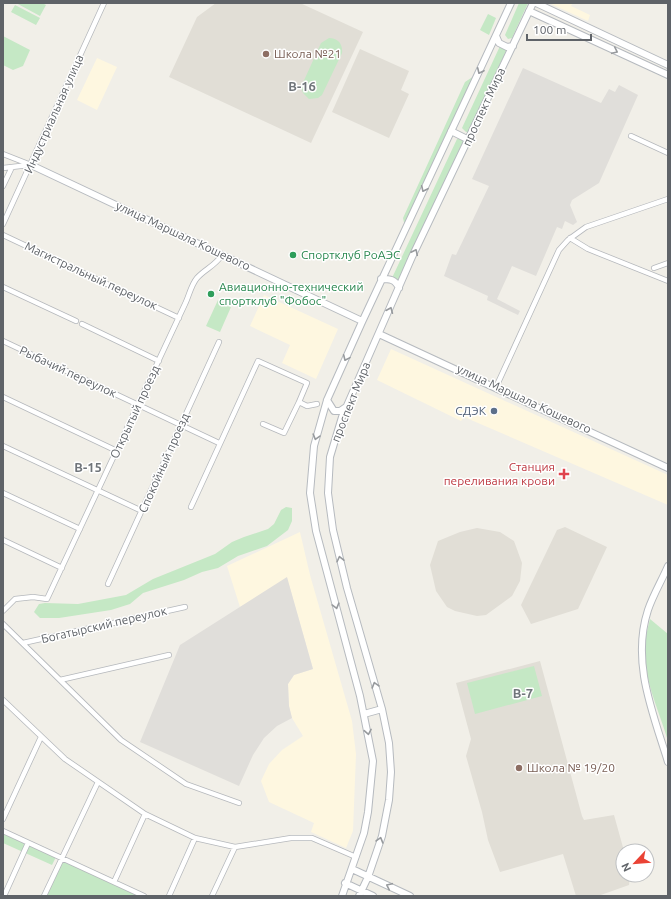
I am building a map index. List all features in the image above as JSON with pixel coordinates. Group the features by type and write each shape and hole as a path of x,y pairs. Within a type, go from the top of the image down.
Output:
{"main road":[{"name":"проспект Мира","path":"342,896 364,833 368,812 373,761 364,714 316,531 310,493 314,446 327,400 381,279 496,36 510,3"},
{"name":"проспект Мира","path":"360,893 368,877 382,836 389,800 391,772 389,743 382,709 347,588 333,530 328,493 330,457 347,406 399,288 533,3"},
{"path":"536,3 668,65"},
{"path":"529,11 668,75"},
{"path":"496,36 499,43 507,47 513,46"},
{"path":"451,131 469,140"},
{"name":"улица Маршала Кошевого","path":"30,166 362,321"},
{"path":"381,279 391,279 399,288"},
{"name":"улица Маршала Кошевого","path":"379,333 497,385 668,467"},
{"path":"379,333 668,467"},
{"path":"327,400 334,411 340,411 347,406"},
{"path":"667,571 650,611 644,634 642,662 652,704 668,755"},
{"path":"667,571 648,611 643,634 641,662 645,685 668,762"},
{"path":"364,714 382,709"},
{"path":"352,870 410,896"},
{"path":"346,883 360,893 373,896"}],"street":[{"name":"Индустриальная улица","path":"3,224 104,3"},
{"path":"632,136 668,153"},
{"name":"улица Маршала Кошевого","path":"3,154 30,166"},
{"path":"3,168 30,166"},
{"path":"3,186 12,167"},
{"path":"497,385 559,250 570,238 586,227 668,199"},
{"name":"Магистральный переулок","path":"3,235 179,318"},
{"path":"570,238 588,248 668,281"},
{"name":"Открытый проезд","path":"3,611 15,600 33,597 47,598 159,361 196,278 213,267 222,256"},
{"path":"654,268 668,263"},
{"path":"3,287 76,321"},
{"path":"82,324 159,361"},
{"name":"Рыбачий переулок","path":"3,341 219,443"},
{"name":"Спокойный проезд","path":"108,584 219,342"},
{"path":"191,507 219,443 258,361 307,384 284,433 263,424"},
{"path":"3,397 117,451"},
{"path":"299,402 307,406 318,404"},
{"path":"3,446 142,511"},
{"path":"3,493 80,529"},
{"path":"3,540 62,568"},
{"name":"Богатырский переулок","path":"23,643 185,607"},
{"path":"3,624 121,740 186,784 239,803"},
{"path":"60,680 169,654"},
{"path":"3,700 65,759 145,814 195,838 235,847 291,838 312,838 356,857"},
{"path":"3,819 41,737"},
{"path":"44,896 98,782"},
{"path":"114,882 145,814"},
{"path":"3,831 144,896"},
{"path":"169,896 195,838"},
{"path":"4,896 28,842"},
{"path":"212,896 235,847"}],"shaded area":[{"name":"Школа №21","path":"216,3 300,3 363,32 311,143 169,77 197,17"},
{"path":"549,3 573,3 571,6 590,15 588,21"},
{"path":"360,49 409,71 401,90 409,94 389,138 332,112"},
{"path":"97,58 117,67 97,110 77,100"},
{"path":"523,68 601,103 609,89 615,92 619,85 638,95 599,183 572,200 570,205 577,222 573,225 565,221 562,229 557,227 536,276 512,266 497,299 520,311 518,315 487,300 488,296 444,276 452,254 456,255 489,186 472,179"},
{"path":"264,295 338,329 316,379 282,363 290,345 250,326"},
{"path":"391,349 668,475 668,505 464,417 461,421 377,380"},
{"path":"565,527 607,547 578,609 531,624 521,605 557,530"},
{"path":"477,528 500,532 514,541 522,563 520,581 512,596 486,615 477,616 455,611 447,607 436,591 430,565 438,541 460,532"},
{"path":"300,532 310,575 352,721 356,754 353,831 346,848 311,832 314,823 269,802 261,781 269,764 282,750 303,736 292,718 289,706 288,684 294,675 313,669 287,578 240,607 227,566"},
{"path":"287,577 313,669 294,675 288,684 289,706 292,718 277,726 264,738 253,755 239,786 140,742 180,645"},
{"name":"Школа № 19/20","path":"540,661 582,816 584,820 614,815 622,843 615,843 615,883 629,883 629,885 598,896 576,896 563,854 500,872 488,840 482,812 466,756 471,739 456,683"}],"green space":[{"path":"16,3 42,3 46,5 40,16"},
{"path":"519,3 528,3 512,38 508,39 505,35"},
{"path":"15,5 40,18 36,25 11,12"},
{"path":"488,14 496,18 489,35 480,30"},
{"path":"3,36 30,50 23,66 13,70 3,65"},
{"path":"329,38 337,40 341,44 342,53 322,95 318,98 309,99 303,93 301,87 321,43"},
{"path":"500,46 505,50 507,49 468,132 466,132 462,128"},
{"path":"474,76 405,227 403,218 465,82"},
{"path":"460,138 464,142 399,283 396,278 392,278 457,139"},
{"path":"218,300 231,307 220,332 206,326"},
{"path":"286,507 292,508 292,521 288,530 267,546 238,556 218,568 202,572 184,580 143,593 130,604 111,610 59,618 40,618 34,612 39,604 78,604 126,595 153,579 215,554 232,542 268,529 274,524 281,510"},
{"path":"650,619 668,634 668,741 646,671 645,643"},
{"path":"534,666 542,696 475,714 467,683"},
{"path":"3,834 56,857 52,865 3,843"},
{"path":"62,860 139,896 45,896"}],"place":[{"name":"Школа №21","path":"266,54"},
{"name":"Спортклуб РоАЭС","path":"293,255"},
{"name":"Авиационно-технический спортклуб \"Фобос\"","path":"211,294"},
{"name":"СДЭК","path":"494,411"},
{"name":"Станция переливания крови","path":"564,474"},
{"name":"Школа № 19/20","path":"519,768"}],"district":[{"name":"В-16","path":"302,86"},
{"name":"В-15","path":"88,467"},
{"name":"В-7","path":"523,693"}]}
